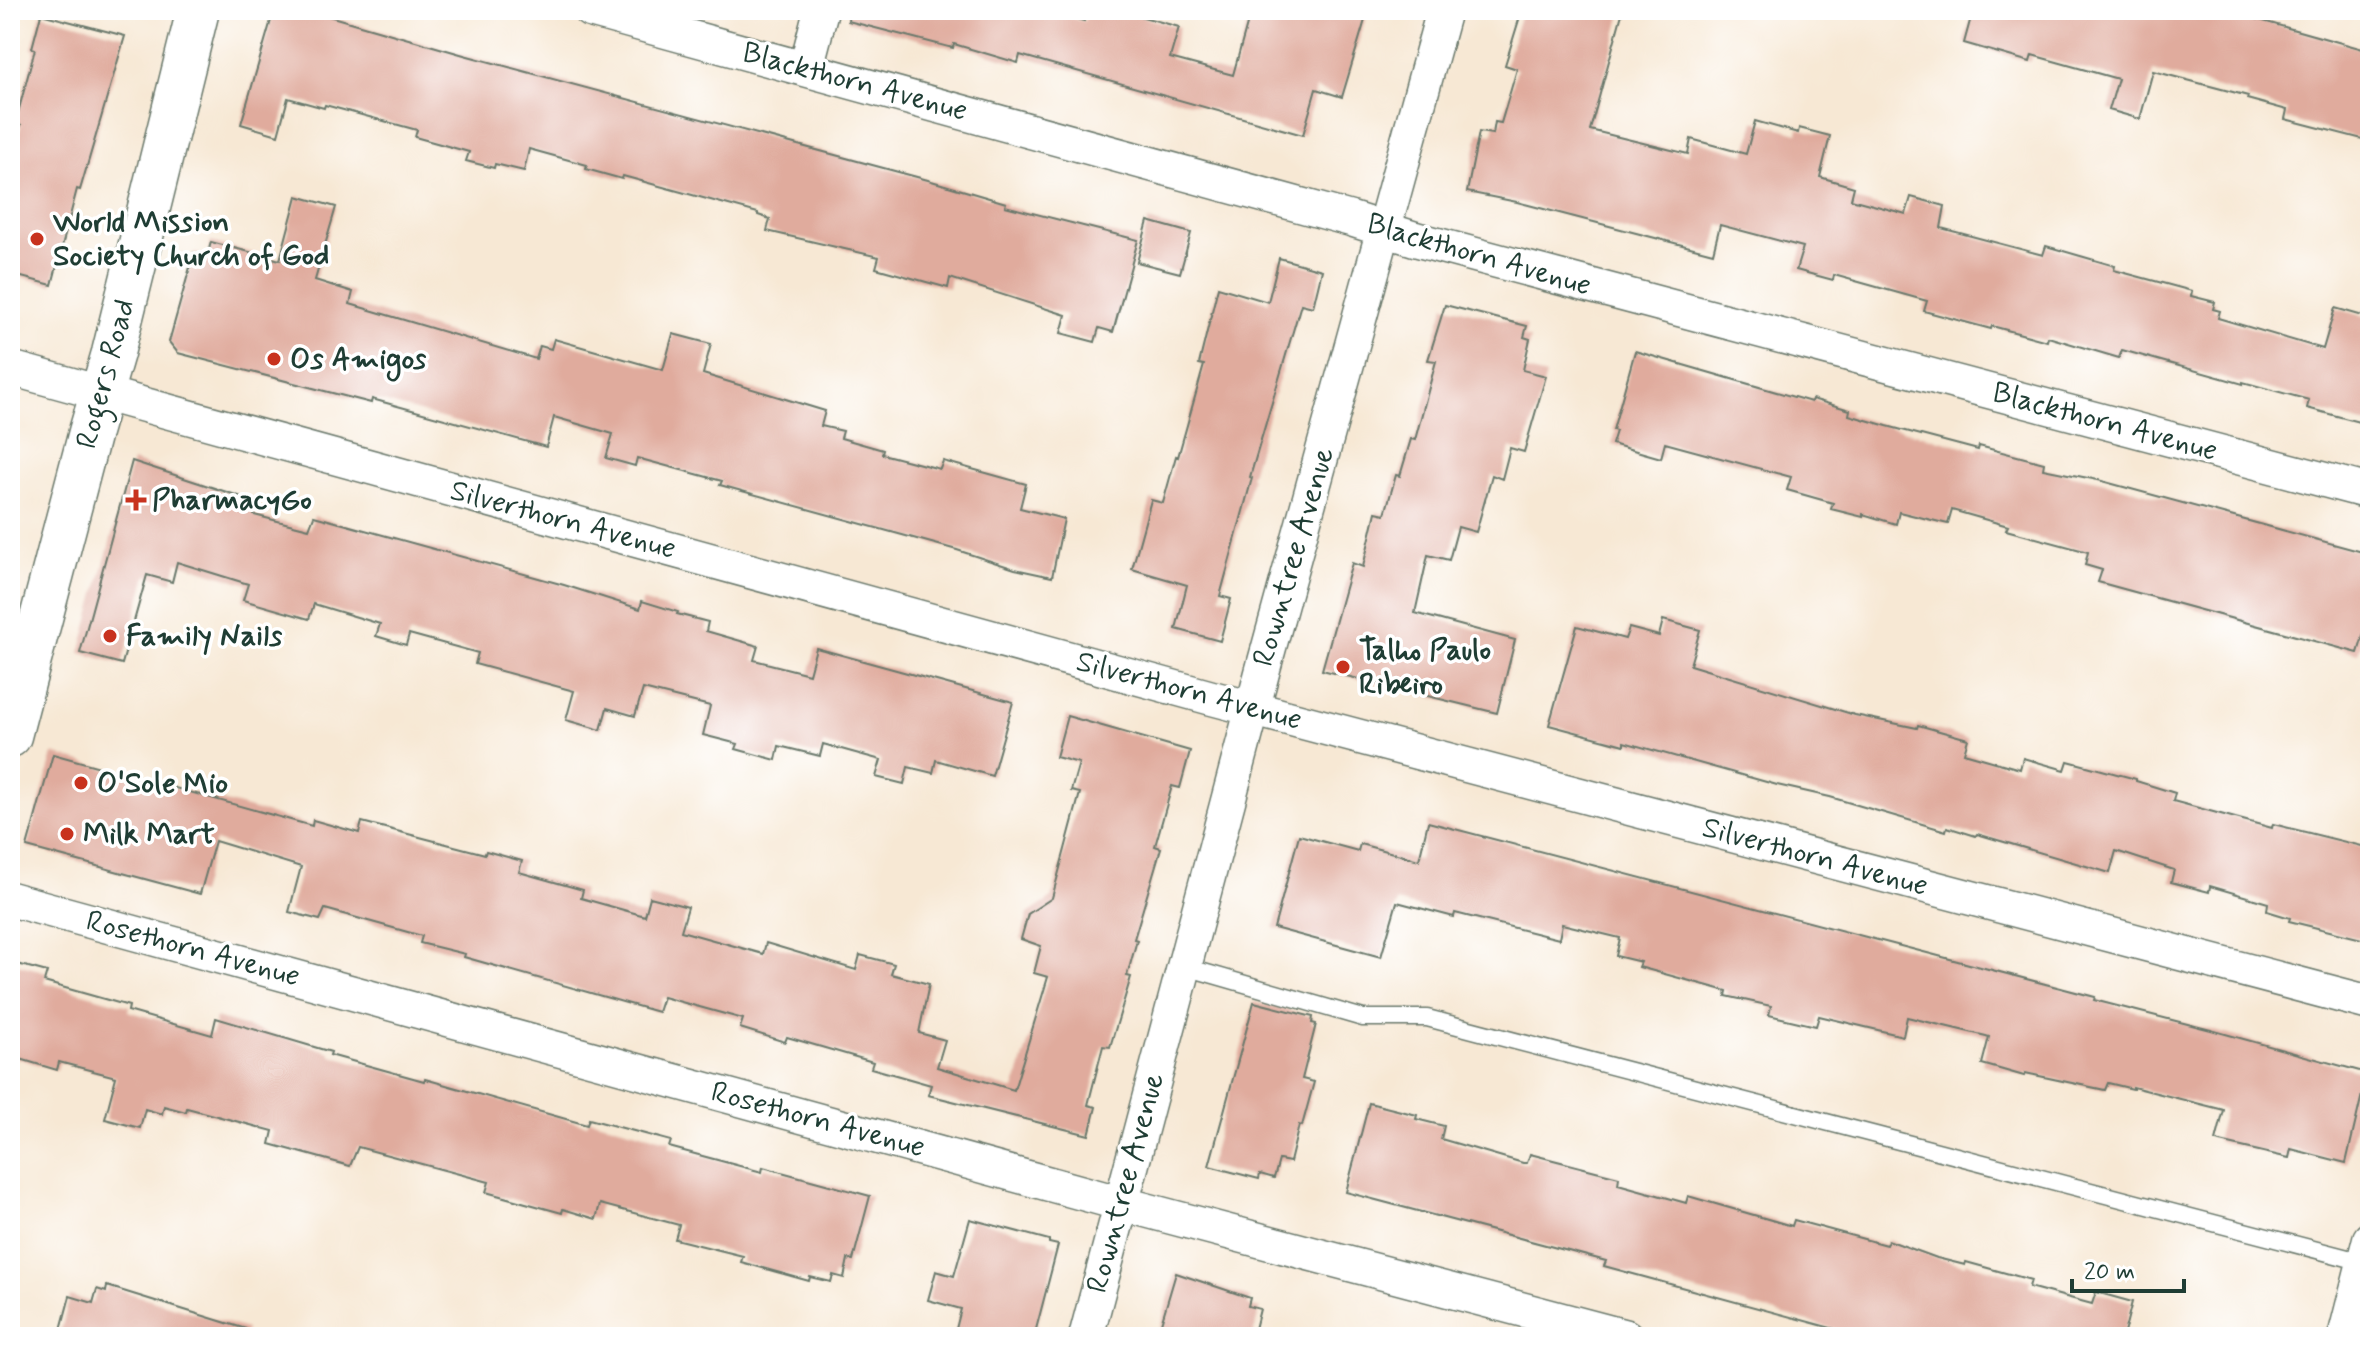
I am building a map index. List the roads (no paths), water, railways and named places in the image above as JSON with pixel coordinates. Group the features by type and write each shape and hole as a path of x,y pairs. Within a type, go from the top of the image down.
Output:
{"street":[{"name":"Rogers Road","path":"10,736 102,394 198,10"},
{"name":"Blackthorn Avenue","path":"590,10 1384,229 2370,492"},
{"path":"806,68 821,10"},
{"name":"Rowntree Avenue","path":"1086,1337 1252,708 1444,10"},
{"name":"Silverthorn Avenue","path":"10,368 1252,708 2370,1003"},
{"name":"Rosethorn Avenue","path":"10,899 1119,1203 1626,1337"},
{"path":"2345,1337 2367,1250"}],"lane":[{"path":"1186,967 1363,1018 1427,1018 2367,1250"}],"place":[{"name":"World Mission Society Church of God","path":"37,239"},
{"name":"Os Amigos","path":"274,359"},
{"name":"PharmacyGo","path":"136,500"},
{"name":"Family Nails","path":"110,636"},
{"name":"Talho Paulo Ribeiro","path":"1343,667"},
{"name":"O'Sole Mio","path":"81,783"},
{"name":"Milk Mart","path":"67,834"}]}
